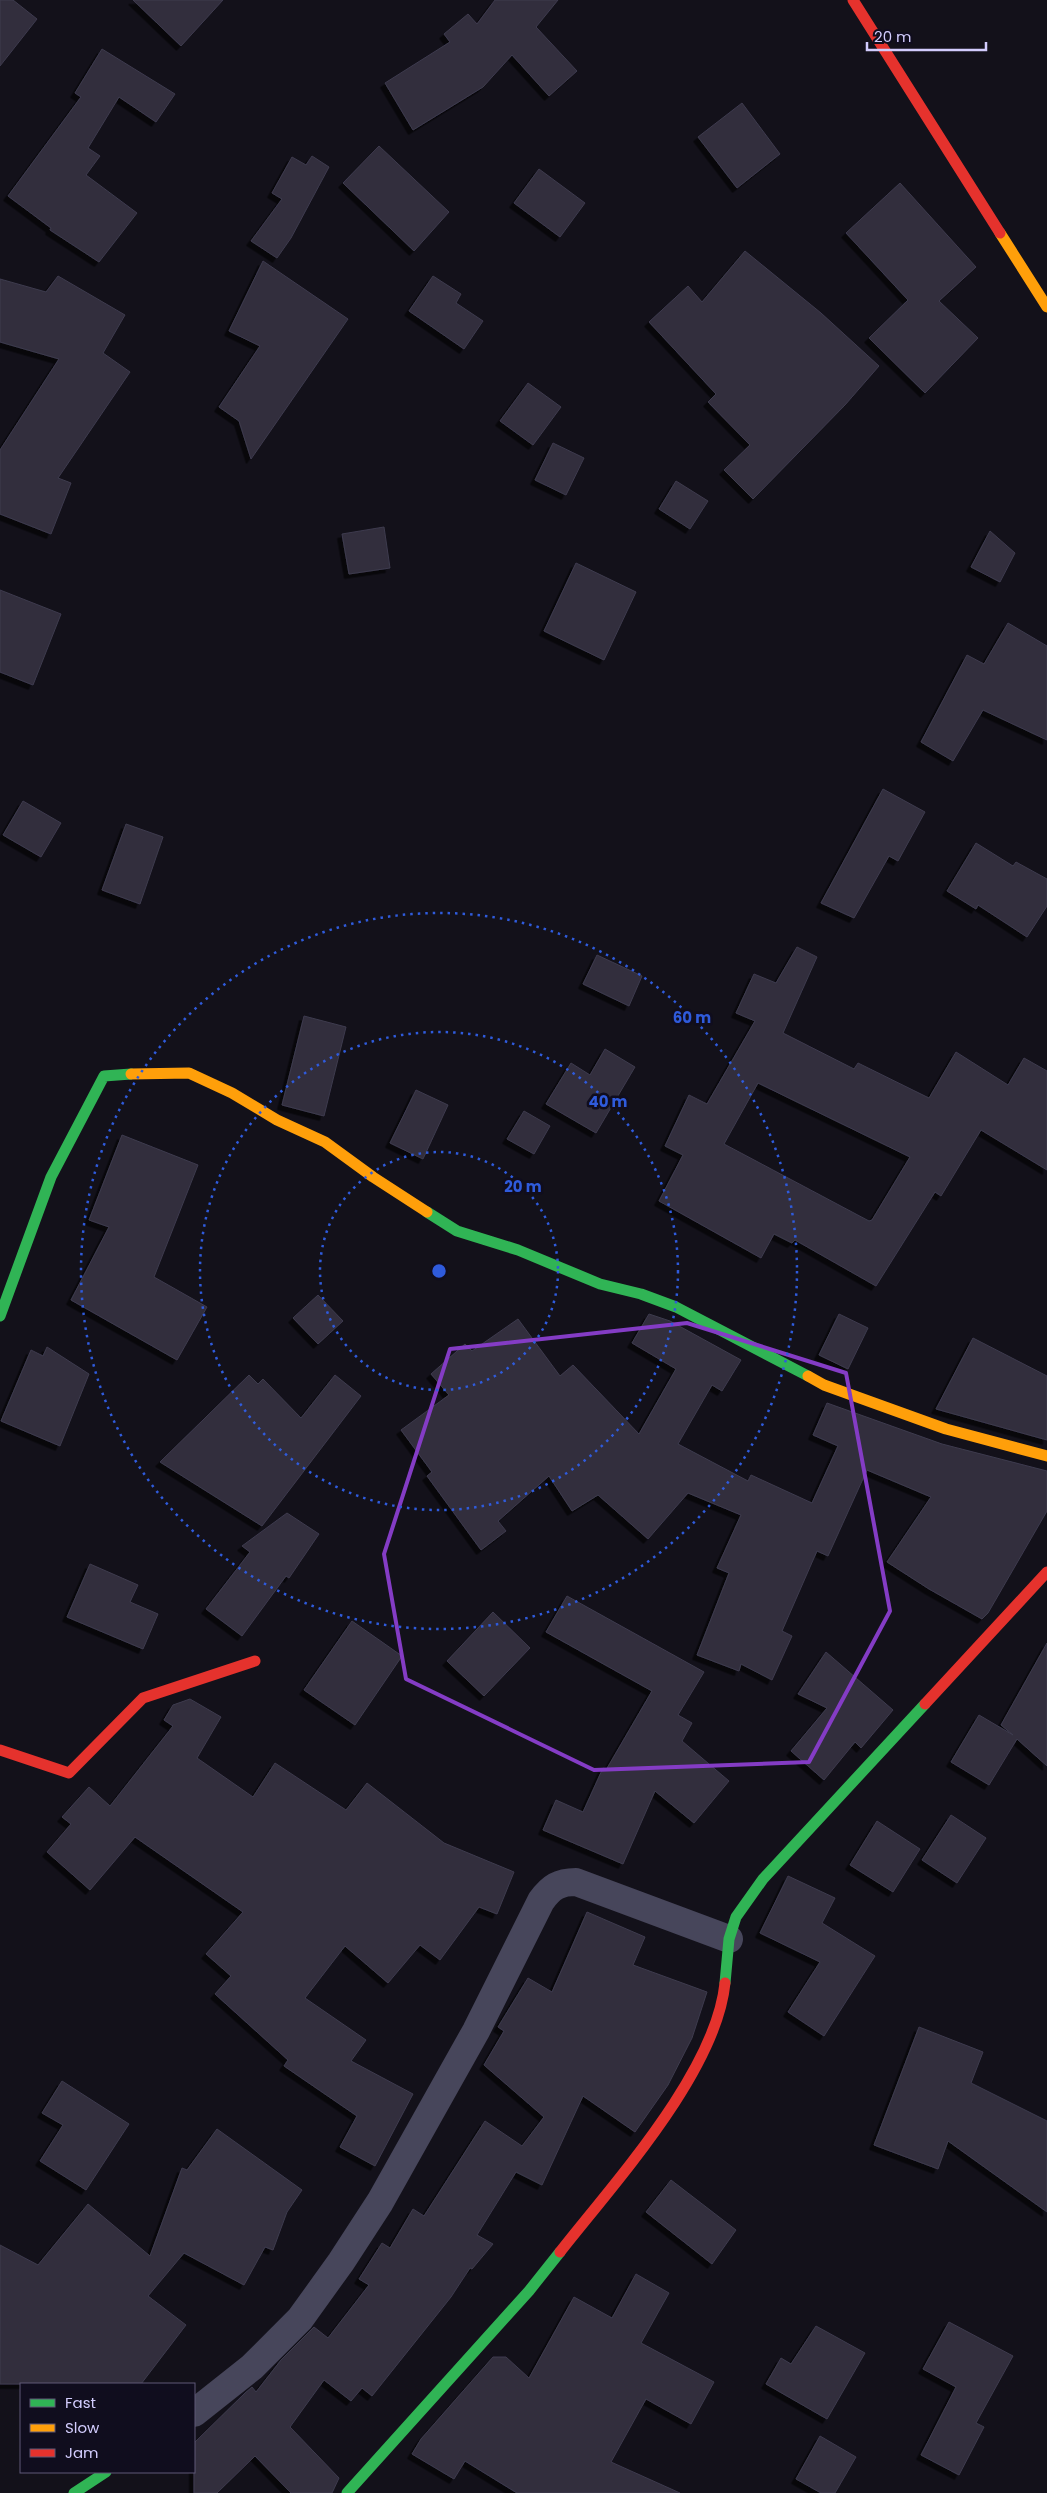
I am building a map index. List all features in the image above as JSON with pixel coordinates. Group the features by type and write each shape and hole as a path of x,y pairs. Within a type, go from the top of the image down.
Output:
{"street":[{"path":"853,0 1047,307"},
{"path":"0,1316 51,1177 104,1076 189,1073 232,1094 277,1120 325,1142 373,1177 457,1231 518,1250 600,1284 641,1294 676,1307 824,1385 946,1429 1047,1456"},
{"path":"347,2493 530,2291 645,2144 681,2093 706,2044 718,2012 724,1989 729,1939 736,1917 763,1879 1047,1572"},
{"path":"0,1750 69,1772 143,1698 255,1660"},
{"path":"195,2412 252,2367 300,2319 341,2262 380,2202 476,2031 541,1901 550,1888 562,1882 583,1883 729,1939"},
{"path":"74,2493 104,2473"}],"highlighted area":[{"path":"687,1323 846,1373 890,1611 809,1762 594,1770 406,1679 384,1554 450,1349"}],"building":[{"path":"0,0 13,0 37,19 0,66"},
{"path":"133,0 223,0 181,46"},
{"path":"495,0 558,0 536,27 577,71 549,96 512,55 483,87 413,130 385,83 450,42 444,34 468,14 477,24"},
{"path":"102,49 175,94 156,122 119,97 88,148 100,156 86,175 137,213 99,262 50,230 51,228 8,196 81,97 75,93"},
{"path":"742,103 780,154 737,188 698,137"},
{"path":"379,146 449,212 414,251 343,183"},
{"path":"312,156 329,167 291,238 277,258 251,241 282,199 272,193 292,157 306,165"},
{"path":"539,169 585,203 560,237 514,203"},
{"path":"900,183 976,267 939,301 978,338 925,393 869,338 908,300 846,233"},
{"path":"745,251 821,313 879,366 845,405 753,499 724,470 750,445 708,402 716,394 649,322 688,286 702,302"},
{"path":"263,261 348,319 251,459 239,421 219,407 260,346 229,331"},
{"path":"58,276 125,315 103,353 130,372 58,478 71,483 51,534 0,514 0,450 59,359 0,342 0,279 46,292"},
{"path":"433,276 461,294 456,303 483,321 464,349 409,311"},
{"path":"528,383 561,407 533,445 500,421"},
{"path":"553,443 584,458 566,495 535,480"},
{"path":"676,481 708,501 690,529 659,509"},
{"path":"384,527 390,568 349,574 342,534"},
{"path":"990,531 1015,553 1000,582 971,567"},
{"path":"576,563 636,592 604,660 544,631"},
{"path":"0,590 61,614 33,685 0,672"},
{"path":"1008,623 1047,646 1047,740 983,710 953,761 921,742 967,655 984,664"},
{"path":"883,789 925,812 898,861 889,856 854,918 821,903"},
{"path":"23,801 61,823 41,857 3,835"},
{"path":"126,824 163,837 140,904 102,890"},
{"path":"976,843 1013,866 1016,862 1047,879 1047,906 1027,937 978,905 976,909 947,891"},
{"path":"797,947 817,957 783,1033 854,1069 858,1063 929,1098 956,1052 1008,1085 1024,1058 1047,1071 1047,1170 981,1130 941,1196 935,1192 876,1286 795,1240 792,1243 774,1234 761,1258 659,1201 683,1155 665,1146 689,1095 707,1104 755,1021 736,1013 754,974 776,983","holes":["758,1083 910,1157 872,1220 869,1221 724,1144"]},
{"path":"597,955 642,976 629,1006 583,984"},
{"path":"304,1016 346,1027 324,1116 282,1105"},
{"path":"605,1049 635,1067 596,1133 546,1104 571,1063 590,1075"},
{"path":"416,1090 448,1105 423,1159 390,1143"},
{"path":"524,1111 550,1126 534,1154 507,1139"},
{"path":"122,1135 198,1165 154,1277 207,1307 177,1360 71,1300 109,1227 89,1220"},
{"path":"318,1295 343,1321 318,1344 293,1318"},
{"path":"649,1314 670,1321 741,1360 722,1391 712,1385 678,1444 748,1481 751,1475 812,1503 838,1446 813,1435 827,1403 942,1444 1047,1471 1047,1511 988,1613 982,1619 929,1589 887,1562 931,1497 867,1470 828,1556 817,1551 782,1631 792,1636 772,1680 741,1664 739,1671 697,1655 729,1573 717,1568 741,1515 688,1493 648,1539 598,1495 572,1511 549,1476 498,1521 506,1531 481,1550 427,1476 432,1472 401,1430 449,1395 431,1374 465,1344 472,1351 518,1319 560,1376 573,1365 639,1434 676,1369 632,1343"},
{"path":"839,1314 868,1328 848,1369 819,1355"},
{"path":"973,1338 1047,1376 1047,1440 936,1409"},
{"path":"47,1347 89,1374 60,1446 1,1421 31,1350 43,1356"},
{"path":"249,1375 258,1384 263,1379 301,1418 335,1375 361,1396 262,1526 160,1462"},
{"path":"287,1513 319,1534 289,1578 286,1576 242,1636 206,1609 250,1552 242,1546"},
{"path":"90,1564 138,1585 130,1602 158,1614 143,1649 67,1617"},
{"path":"567,1596 704,1672 678,1715 692,1723 682,1741 729,1781 694,1823 655,1791 623,1864 543,1830 556,1800 583,1812 603,1768 606,1770 652,1691 546,1632"},
{"path":"493,1612 530,1648 484,1696 447,1661"},
{"path":"352,1621 402,1656 355,1725 304,1690"},
{"path":"1047,1643 1047,1766 1017,1739 989,1785 951,1762 979,1715 1013,1735 1001,1725"},
{"path":"826,1652 893,1710 861,1748 855,1742 824,1780 791,1751 827,1708 798,1694"},
{"path":"190,1699 221,1717 197,1758 253,1797 275,1763 346,1810 367,1783 444,1843 514,1872 497,1914 479,1907 440,1960 420,1945 388,1983 345,1946 305,1998 366,2040 351,2061 413,2094 375,2166 340,2147 357,2116 284,2066 288,2060 215,1994 231,1976 206,1954 243,1912 135,1837 90,1890 47,1852 71,1824 62,1817 89,1787 110,1806 173,1726 164,1720 173,1705"},
{"path":"951,1815 986,1838 957,1883 922,1860"},
{"path":"877,1821 920,1849 893,1892 850,1865"},
{"path":"788,1876 835,1898 822,1923 875,1956 824,2036 788,2012 820,1962 760,1933"},
{"path":"587,1912 645,1937 633,1965 707,1992 692,2038 668,2085 635,2132 583,2096 542,2185 516,2172 477,2235 493,2244 472,2269 470,2268 451,2297 372,2396 362,2388 351,2401 324,2380 290,2427 339,2478 332,2493 291,2493 255,2456 217,2493 194,2493 195,2442 252,2387 256,2392 281,2360 314,2327 328,2338 369,2285 359,2279 382,2243 390,2248 413,2209 424,2216 485,2121 522,2146 544,2117 484,2065 504,2031 498,2027 528,1978 552,1992"},
{"path":"919,2027 983,2052 971,2083 1047,2121 1047,2212 948,2141 938,2169 874,2145"},
{"path":"62,2081 129,2124 86,2190 40,2161 63,2125 42,2113"},
{"path":"217,2129 302,2190 287,2212 273,2250 265,2247 244,2285 184,2253 148,2296 186,2325 142,2383 0,2384 0,2245 38,2265 88,2204 150,2256 182,2168 187,2170"},
{"path":"671,2180 736,2230 712,2264 646,2212"},
{"path":"636,2274 669,2293 641,2343 714,2382 691,2424 646,2399 611,2462 680,2493 517,2493 465,2461 454,2479 412,2454 421,2439 493,2357 506,2357 529,2378 574,2297 612,2318"},
{"path":"949,2322 1013,2356 976,2423 984,2427 959,2475 921,2455 956,2387 923,2369"},
{"path":"816,2326 865,2353 827,2419 766,2384 781,2358 791,2364"},
{"path":"820,2436 856,2457 835,2493 821,2493 796,2479"}],"traffic: fast":[{"path":"0,1316 51,1177 104,1076 131,1074"},
{"path":"427,1212 457,1231 518,1250 600,1284 641,1294 676,1307 808,1376"},
{"path":"725,1983 729,1939 736,1917 763,1879 925,1704"},
{"path":"347,2493 529,2291 560,2252"},
{"path":"74,2493 104,2473"}],"traffic: slow":[{"path":"1000,233 1047,307"},
{"path":"131,1074 189,1073 232,1093 277,1120 325,1142 373,1177 427,1212"},
{"path":"808,1376 824,1385 946,1429 1047,1456"}],"traffic: jam":[{"path":"853,0 1000,233"},
{"path":"925,1704 1047,1572"},
{"path":"0,1750 69,1773 143,1698 255,1661"},
{"path":"560,2252 634,2160 683,2089 703,2053 718,2017 725,1983"}]}
